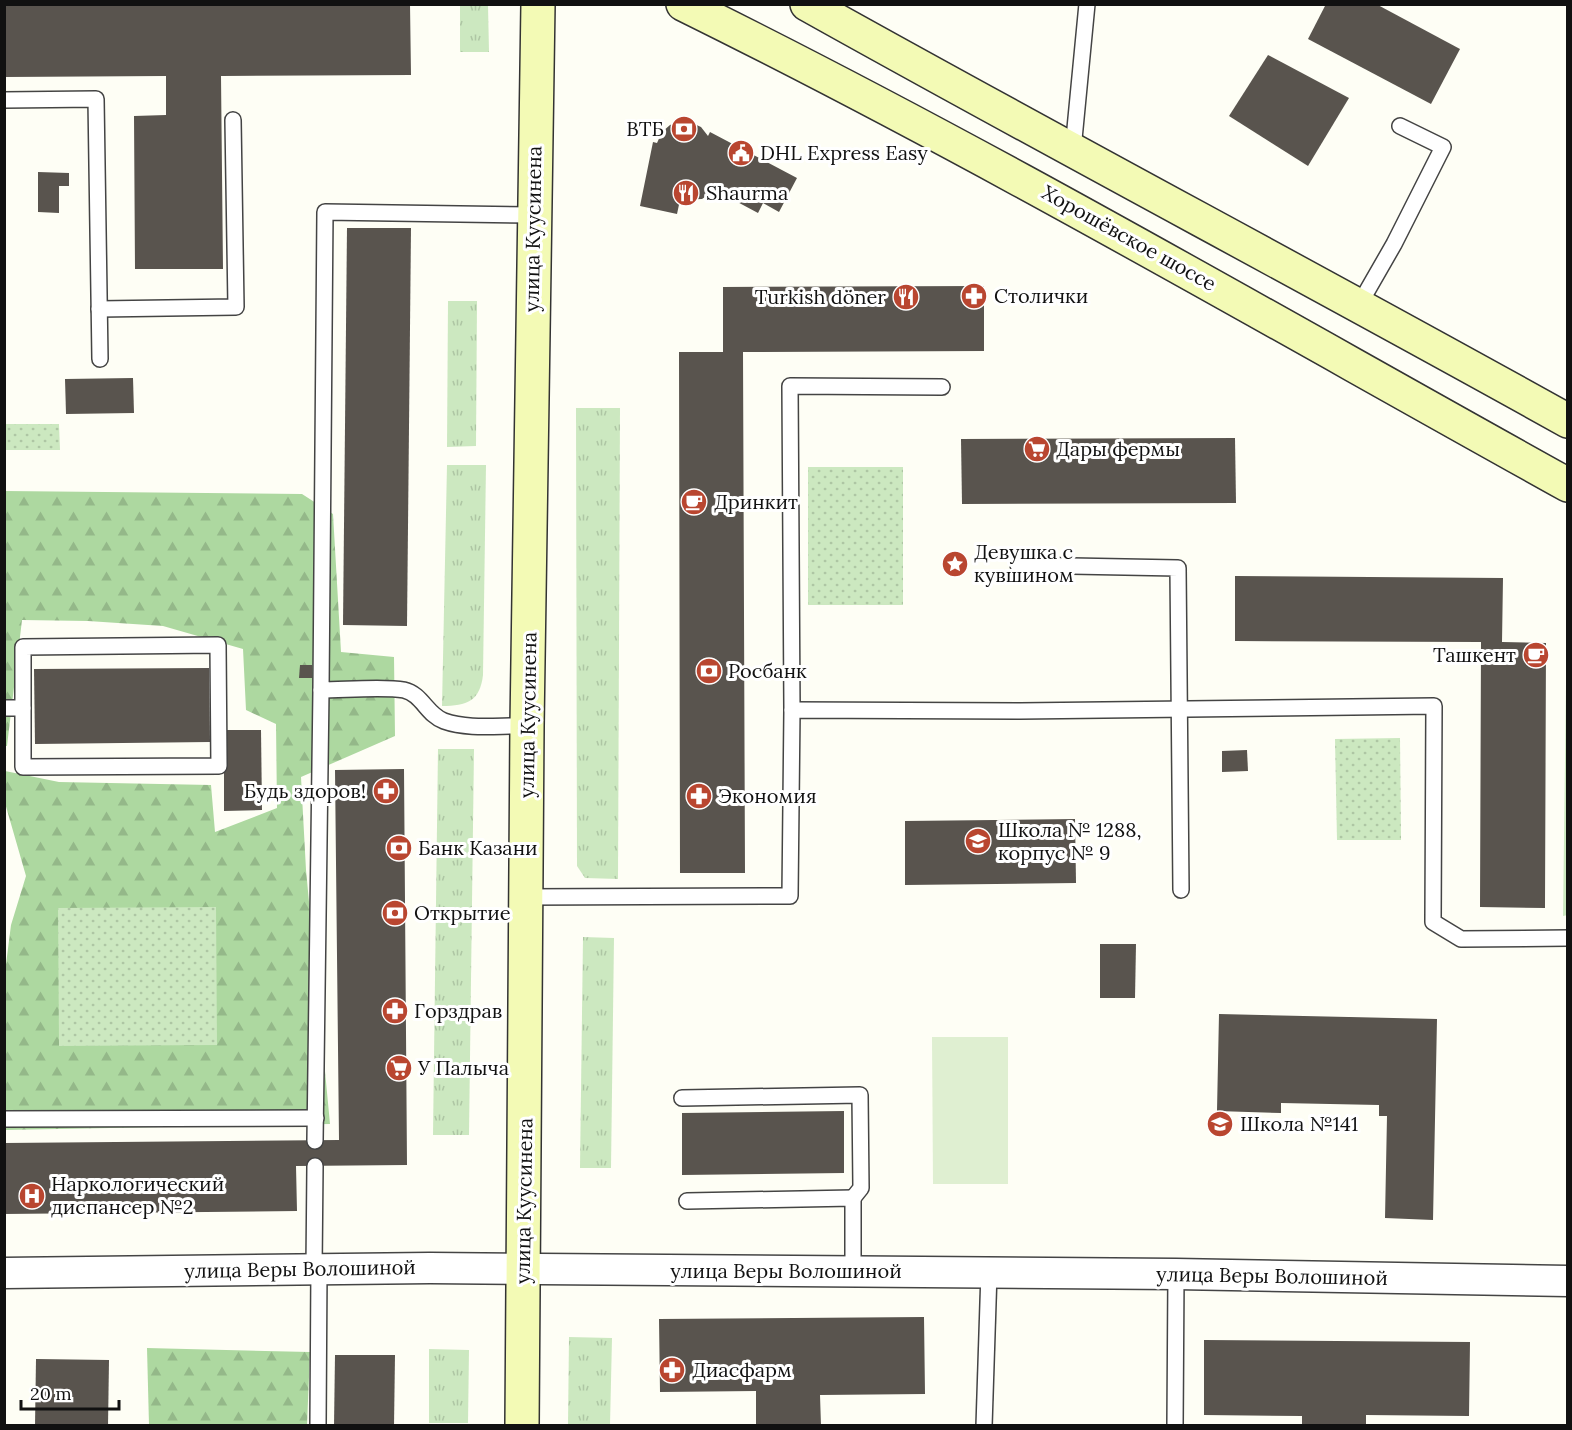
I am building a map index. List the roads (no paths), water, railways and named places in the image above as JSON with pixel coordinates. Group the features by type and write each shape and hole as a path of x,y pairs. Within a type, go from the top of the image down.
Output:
{"main road":[{"name":"улица Куусинена","path":"522,1425 527,726 538,4"},
{"name":"Хорошёвское шоссе","path":"683,4 840,82 1040,188 1567,486"},
{"path":"807,4 1088,162 1359,304 1568,422"}],"street":[{"name":"улица Веры Волошиной","path":"4,1273 317,1268 524,1269 1176,1274 1568,1281"}],"lane":[{"path":"1088,4 1074,139 1081,155 1088,162"},
{"path":"4,100 96,99 100,359"},
{"path":"99,309 236,308 233,120"},
{"path":"1359,304 1394,244 1443,147 1400,126"},
{"path":"315,1141 325,212 533,215"},
{"path":"526,897 790,896 792,710 790,386 942,387"},
{"path":"1018,565 1178,568 1181,890"},
{"path":"218,645 219,766 23,767 23,708 23,646 218,645"},
{"path":"321,690 406,690 444,721 470,725 527,726"},
{"path":"792,710 1434,706 1433,922 1461,939 1568,938"},
{"path":"4,708 23,708"},
{"path":"682,1098 860,1095 861,1188 853,1198 853,1272"},
{"path":"4,1119 316,1118"},
{"path":"315,1166 318,1425"},
{"path":"687,1201 853,1198"},
{"path":"984,1425 989,1272"},
{"path":"1175,1425 1176,1274"}],"place":[{"name":"ВТБ","path":"684,129"},
{"name":"DHL Express Easy","path":"741,153"},
{"name":"Shaurma","path":"686,193"},
{"name":"Столички","path":"974,296"},
{"name":"Turkish döner","path":"906,297"},
{"name":"Дары фермы","path":"1037,449"},
{"name":"Дринкит","path":"694,502"},
{"name":"Девушка с кувшином","path":"955,564"},
{"name":"Ташкент","path":"1536,655"},
{"name":"Росбанк","path":"709,671"},
{"name":"Будь здоров!","path":"386,791"},
{"name":"Экономия","path":"699,796"},
{"name":"Школа № 1288, корпус № 9","path":"978,841"},
{"name":"Банк Казани","path":"399,848"},
{"name":"Открытие","path":"395,913"},
{"name":"Горздрав","path":"395,1011"},
{"name":"У Палыча","path":"399,1068"},
{"name":"Школа №141","path":"1220,1124"},
{"name":"Наркологический диспансер №2","path":"32,1196"},
{"name":"Диасфарм","path":"672,1370"}]}
